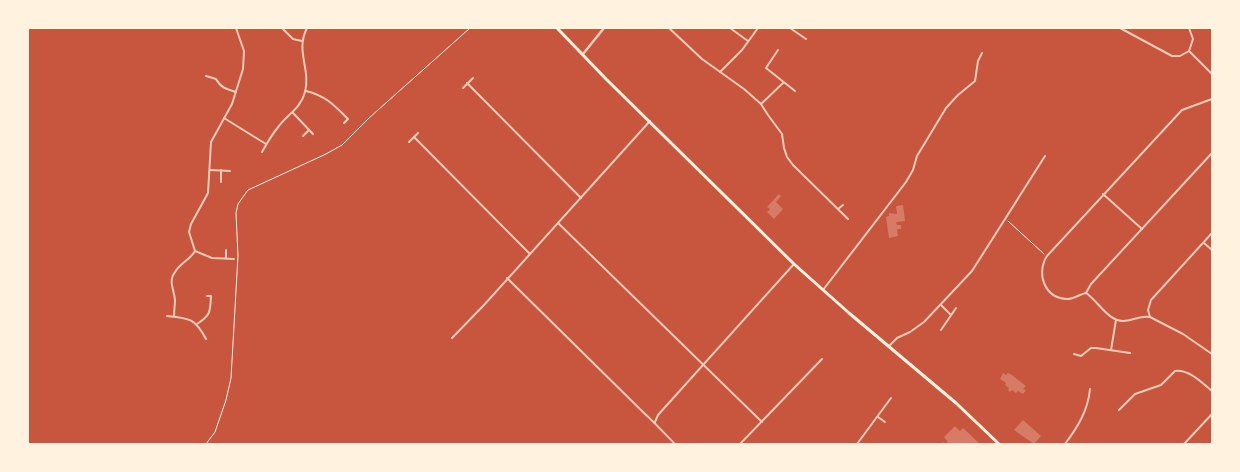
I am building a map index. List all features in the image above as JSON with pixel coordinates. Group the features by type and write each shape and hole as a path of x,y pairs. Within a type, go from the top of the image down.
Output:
{"main road":[{"path":"556,28 794,264 965,411 999,444"}],"street":[{"path":"234,259 207,256 195,251 189,232 191,224 208,193 211,142 232,104 245,59 236,28"},
{"path":"282,28 293,39 302,42"},
{"path":"262,152 280,124 299,105 305,91 306,74 302,60 302,42 307,28"},
{"path":"583,54 604,28"},
{"path":"669,28 702,59 744,89 761,104 782,134 787,157 793,165 848,218"},
{"path":"730,28 748,41"},
{"path":"720,72 742,50 758,28"},
{"path":"790,28 806,39"},
{"path":"1120,28 1172,56 1180,56 1189,51 1193,39 1189,28"},
{"path":"778,50 766,68 795,91"},
{"path":"1189,51 1212,74"},
{"path":"823,290 906,182 913,170 917,156 951,101 975,81 978,61 982,53"},
{"path":"206,76 216,78 221,87 236,92"},
{"path":"463,88 473,78"},
{"path":"468,83 581,198"},
{"path":"761,104 783,83"},
{"path":"305,91 315,93 335,105 348,119"},
{"path":"1212,99 1182,110 1046,256 1041,266 1041,272 1042,280 1049,291 1055,296 1067,299 1086,293 1092,284 1212,153"},
{"path":"293,113 312,134"},
{"path":"344,123 351,116"},
{"path":"224,118 266,144"},
{"path":"452,338 650,121"},
{"path":"302,136 309,130"},
{"path":"408,142 418,133"},
{"path":"414,137 530,254"},
{"path":"889,346 897,338 918,327 972,271 1045,156"},
{"path":"209,170 230,171"},
{"path":"221,170 221,182"},
{"path":"1103,194 1142,230"},
{"path":"838,209 843,204"},
{"path":"558,223 762,422"},
{"path":"1150,318 1148,306 1151,300 1212,233"},
{"path":"1204,243 1212,250"},
{"path":"226,250 226,258"},
{"path":"174,316 175,301 172,278 176,269 189,260 195,251"},
{"path":"655,422 658,415 794,264"},
{"path":"507,278 676,444"},
{"path":"1086,293 1116,320 1126,322 1146,316 1183,334 1212,354"},
{"path":"197,325 207,318 210,313 211,296 207,296"},
{"path":"941,305 951,315"},
{"path":"941,330 956,308"},
{"path":"166,316 188,318 197,325 206,339"},
{"path":"1111,350 1116,320"},
{"path":"1074,354 1081,356 1091,348 1130,353"},
{"path":"740,444 822,359"},
{"path":"1118,410 1135,394 1161,385 1172,373 1179,370 1188,373 1212,391"},
{"path":"1064,444 1086,410 1090,390"},
{"path":"857,444 891,398"},
{"path":"1184,444 1212,414"},
{"path":"878,417 885,422"}],"path":[{"path":"206,444 215,432 231,378 238,256 236,213 238,204 248,190 342,145 369,118 470,28"},
{"path":"1005,220 1012,224 1046,256"}],"building":[{"path":"779,194 781,196 776,202 783,209 774,219 767,212 770,209 767,207"},
{"path":"903,205 905,221 896,222 897,225 901,225 901,229 897,229 898,236 889,238 886,217 889,216 889,213 897,214 896,206"},
{"path":"1003,373 1012,375 1026,386 1023,389 1026,390 1023,394 1018,391 1016,393 1008,390 1009,388 1005,385 1006,383 1000,379"},
{"path":"1023,420 1041,436 1034,444 1014,430"},
{"path":"955,426 960,431 963,428 979,443 945,444 948,442 944,437"}]}
